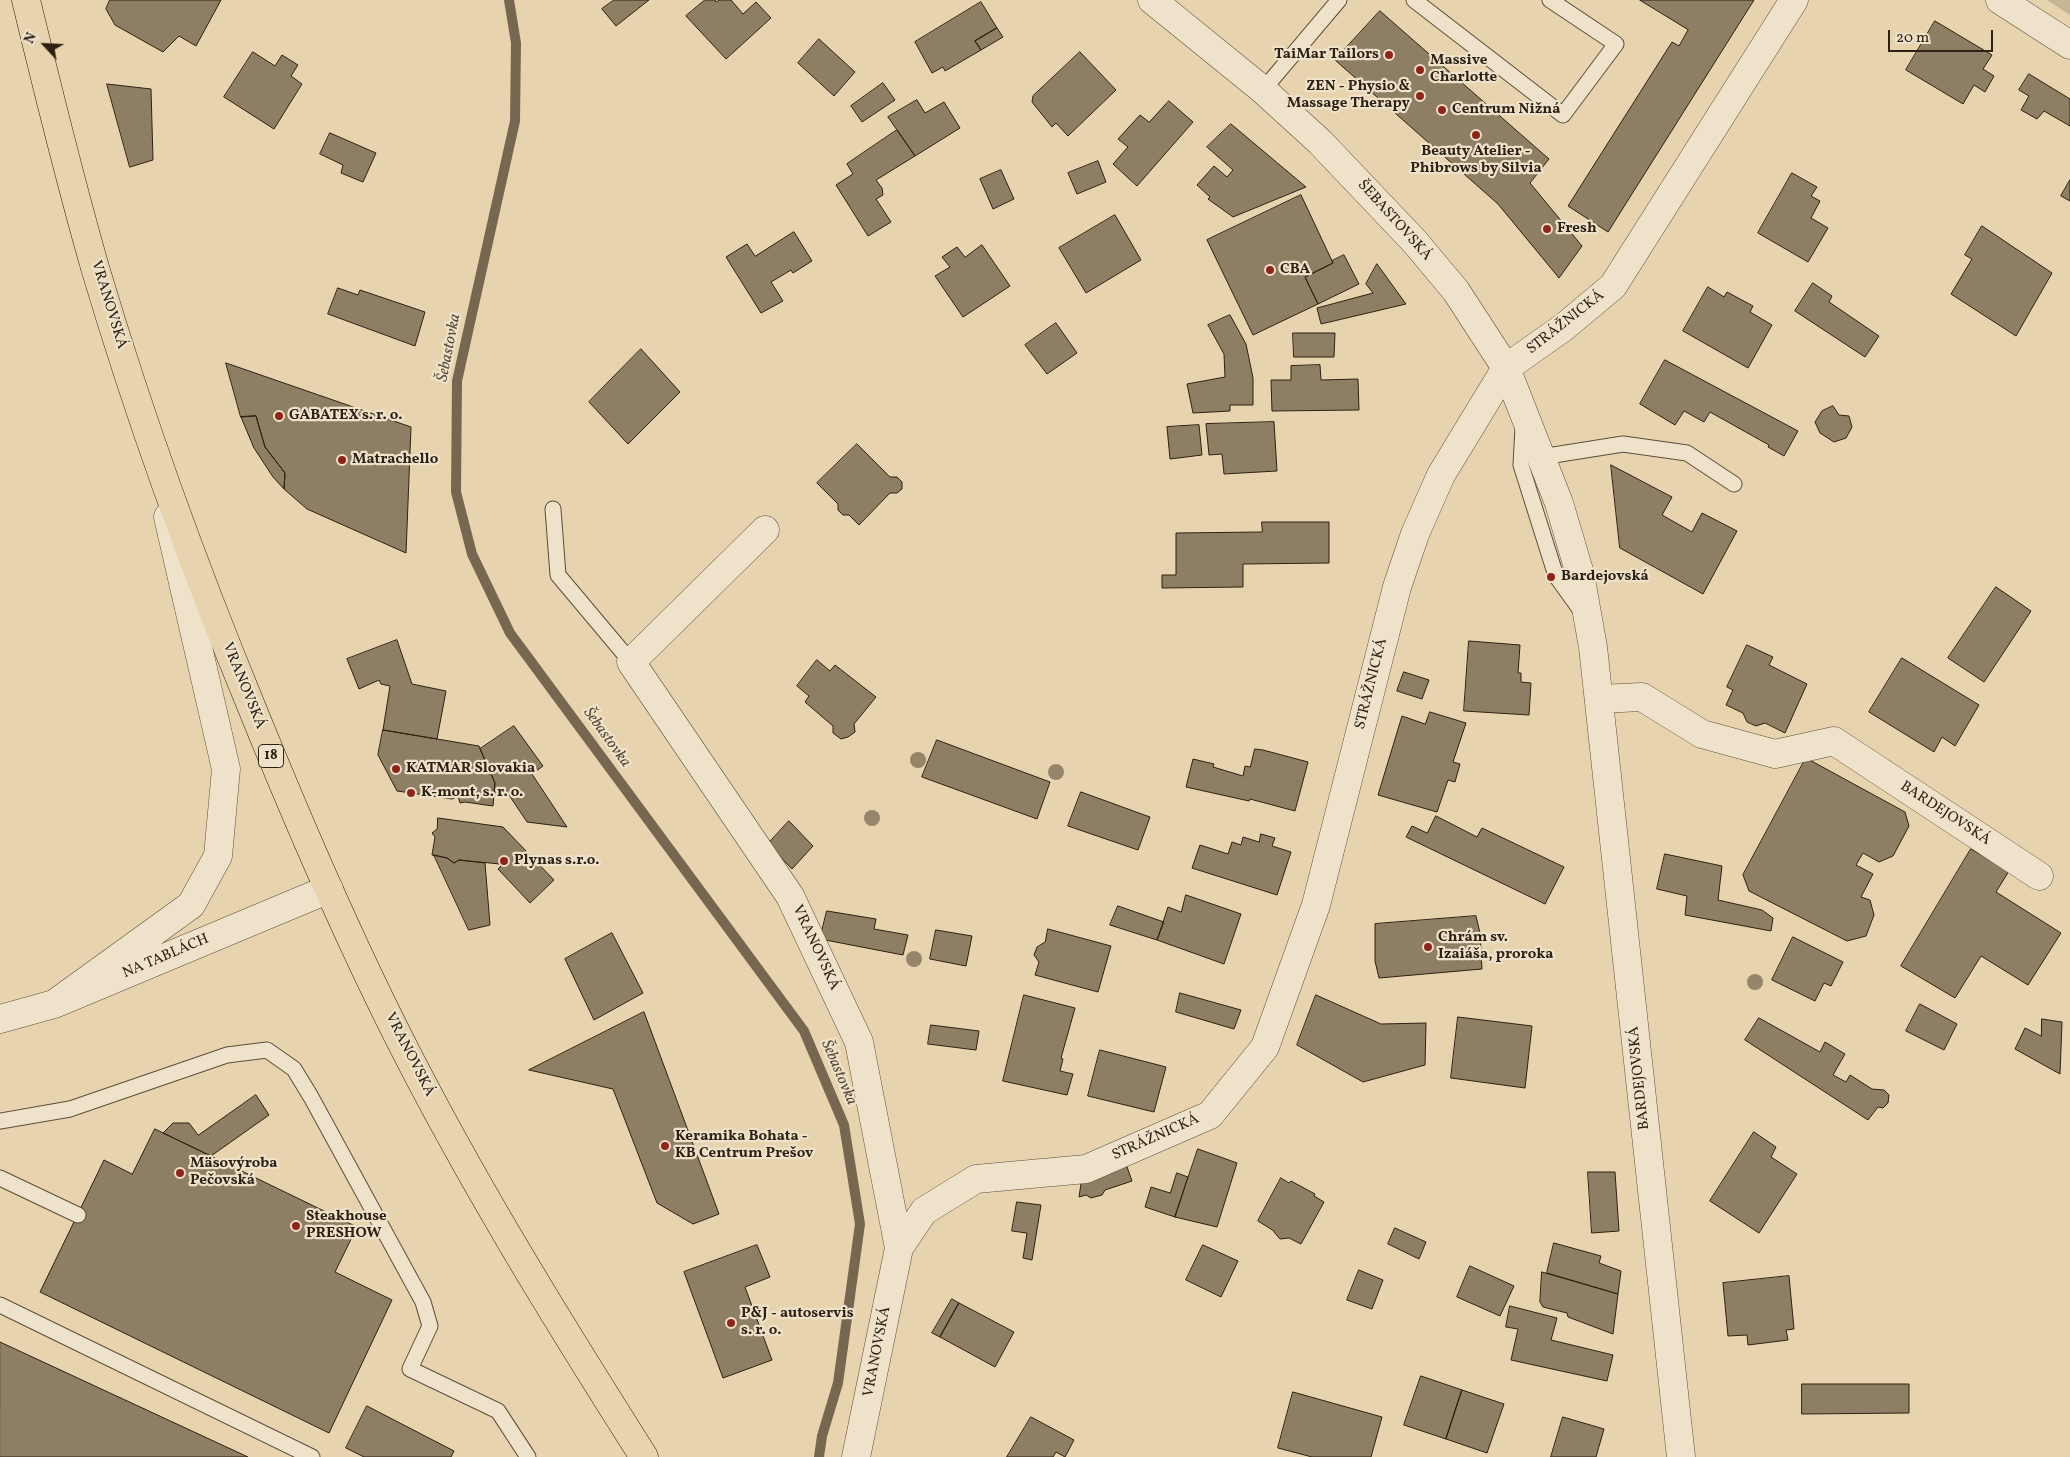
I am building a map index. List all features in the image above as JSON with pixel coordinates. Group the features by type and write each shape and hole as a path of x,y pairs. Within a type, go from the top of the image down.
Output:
{"main road":[{"name":"VRANOVSKÁ","path":"26,0 79,210 151,443 219,627 298,821 398,1037 484,1195 581,1358 644,1457"}],"street":[{"name":"ŠEBASTOVSKÁ","path":"1152,0 1263,90 1320,142 1415,242 1456,291 1506,368"},
{"name":"STRÁŽNICKÁ","path":"899,1248 924,1212 976,1179 1086,1169 1210,1115 1266,1047 1316,905 1396,587 1415,534 1441,475 1506,368 1564,327 1613,286 1794,0"},
{"path":"2000,0 2070,45"},
{"name":"BARDEJOVSKÁ","path":"1506,368 1559,503 1580,574 1593,646 1681,1457"},
{"path":"54,1004 190,905 218,856 226,769 151,443"},
{"path":"631,662 764,530"},
{"name":"VRANOVSKÁ","path":"631,662 790,896 859,1042 899,1248 856,1457"},
{"name":"BARDEJOVSKÁ","path":"1599,699 1642,697 1702,734 1776,754 1834,740 2039,876"},
{"name":"NA TABLÁCH","path":"0,1018 54,1004 329,889"}],"lane":[{"path":"1263,90 1339,0"},
{"path":"1414,0 1563,115 1616,44 1550,0"},
{"path":"1523,412 1521,465 1526,484 1556,576 1588,620"},
{"path":"1541,457 1623,444 1687,453 1734,484"},
{"path":"553,509 558,574 631,662"},
{"path":"0,1121 70,1109 226,1056 267,1050 294,1069 423,1302 430,1326 410,1369 498,1411 528,1457"},
{"path":"0,1178 78,1215"},
{"path":"0,1305 312,1457"}],"shaded area":[{"path":"2047,0 2070,0 2070,15"}],"building":[{"path":"110,0 221,0 196,46 179,36 163,52 115,25 106,9"},
{"path":"614,0 649,0 616,26 602,9"},
{"path":"705,0 715,0 716,2 719,0 731,0 743,14 756,2 771,18 726,59 686,16"},
{"path":"1640,0 1754,0 1608,232 1568,206 1672,42 1679,46 1688,30"},
{"path":"981,2 997,28 975,41 981,50 945,71 943,67 932,73 915,42"},
{"name":"Centrum Nižná","path":"1380,11 1549,159 1530,183 1582,246 1559,278 1498,204 1335,60"},
{"path":"1935,21 1992,55 1983,69 1994,76 1985,92 1974,85 1963,104 1906,70"},
{"path":"997,28 1003,37 981,50 975,41"},
{"path":"819,39 855,72 834,96 798,63"},
{"path":"253,52 275,66 282,55 298,65 291,76 302,84 274,129 224,97"},
{"path":"1080,52 1116,90 1068,136 1056,123 1052,127 1032,102 1033,96"},
{"path":"2029,74 2070,99 2070,126 2044,111 2037,119 2021,110 2029,96 2019,90"},
{"path":"883,83 895,100 862,122 851,106"},
{"path":"107,84 151,89 153,160 130,167"},
{"path":"917,100 925,113 944,102 960,128 915,156 888,117"},
{"path":"1169,101 1193,122 1137,186 1113,164 1128,147 1118,139 1140,115 1149,122"},
{"path":"1231,124 1306,187 1233,217 1208,199 1210,197 1197,185 1214,166 1227,177 1233,170 1207,147"},
{"path":"897,130 915,156 876,180 882,188 883,195 876,199 891,222 868,236 836,185 853,174 847,164"},
{"path":"330,133 376,153 363,182 341,173 343,165 320,154"},
{"path":"1098,161 1106,182 1077,194 1068,173"},
{"path":"1001,170 1014,199 993,209 980,179"},
{"path":"1792,173 1817,187 1811,196 1820,201 1811,218 1828,228 1808,262 1758,233"},
{"path":"2070,180 2070,201 2061,196"},
{"name":"CBA","path":"1301,195 1333,263 1305,277 1318,304 1253,335 1207,240"},
{"path":"1115,215 1141,260 1086,293 1059,248"},
{"path":"1982,226 2052,273 2016,336 1951,294 1972,259 1965,255"},
{"path":"794,232 812,261 793,273 791,270 771,282 783,301 761,313 726,257 747,244 755,256"},
{"path":"982,245 1010,286 963,317 935,276 950,267 942,257 957,247 965,257"},
{"path":"1344,255 1359,284 1318,304 1305,277 1333,263 1332,261"},
{"path":"1377,264 1406,304 1321,324 1317,308 1373,293 1366,284"},
{"path":"1813,283 1832,296 1829,302 1879,336 1865,357 1795,311"},
{"path":"1708,287 1724,297 1727,292 1753,306 1750,312 1772,325 1748,368 1683,331"},
{"path":"338,288 358,295 360,290 425,312 415,346 328,314"},
{"path":"1230,315 1246,344 1253,378 1253,405 1230,405 1230,411 1193,413 1187,384 1225,377 1224,354 1208,325"},
{"path":"1056,323 1077,353 1047,374 1025,345"},
{"path":"1293,333 1335,333 1334,357 1294,357"},
{"path":"641,349 680,392 628,444 589,402"},
{"path":"1665,360 1798,431 1784,456 1768,447 1769,445 1710,412 1704,422 1684,411 1675,425 1640,404"},
{"name":"Matrachello","path":"226,363 411,427 406,553 307,509 284,489 285,473 265,447 256,416 241,417"},
{"path":"1320,365 1321,380 1358,379 1359,410 1272,411 1271,380 1291,380 1291,366"},
{"path":"1833,406 1839,415 1849,416 1852,427 1846,438 1834,442 1820,433 1815,422 1822,411"},
{"path":"256,416 265,447 285,473 284,489 273,477 254,448 241,417"},
{"path":"1274,422 1277,471 1224,474 1222,454 1209,455 1206,424"},
{"path":"1199,425 1202,455 1170,459 1167,427"},
{"path":"857,444 890,477 897,477 902,482 902,489 897,493 890,493 859,525 849,515 843,515 838,510 838,504 817,483"},
{"path":"1611,465 1672,497 1662,515 1692,532 1702,513 1737,531 1703,594 1620,548"},
{"path":"1262,522 1329,522 1329,563 1243,564 1243,587 1162,588 1162,575 1176,575 1176,533 1262,532"},
{"path":"1996,587 2031,611 1984,682 1948,658"},
{"path":"397,640 412,684 446,691 437,739 383,730 390,686 381,684 379,680 359,689 347,659"},
{"path":"1469,641 1520,645 1518,673 1521,673 1521,682 1531,683 1529,715 1464,711"},
{"path":"1747,645 1773,657 1769,665 1807,684 1785,733 1765,723 1756,726 1747,722 1743,713 1726,705 1733,690 1727,687"},
{"path":"1902,658 1979,705 1955,746 1942,737 1934,752 1869,712"},
{"path":"817,660 830,671 835,665 876,697 854,724 855,732 848,737 841,739 833,733 833,726 805,702 809,696 797,686"},
{"path":"1404,672 1429,680 1422,699 1397,691"},
{"path":"1430,712 1466,723 1453,762 1460,764 1455,782 1448,780 1437,812 1378,795 1402,716 1425,724"},
{"path":"514,726 543,766 532,774 567,827 527,822 505,789 493,797 495,783 480,749"},
{"path":"383,730 479,746 495,783 493,806 460,803 458,796 452,799 397,791 378,755"},
{"path":"937,740 1050,782 1037,819 922,777"},
{"path":"1255,749 1308,762 1295,811 1250,799 1249,801 1186,787 1193,759 1214,764 1213,767 1243,776 1245,766 1250,767"},
{"path":"1806,758 1905,812 1909,826 1893,856 1879,862 1863,853 1856,865 1873,874 1861,897 1870,900 1874,915 1866,936 1847,941 1749,891 1743,875"},
{"path":"1081,792 1150,817 1138,850 1068,826"},
{"path":"1436,816 1477,837 1482,828 1564,867 1545,904 1406,837 1412,826 1427,833"},
{"name":"Plynas s.r.o.","path":"438,818 503,827 554,880 530,903 498,869 501,866 500,864 459,860 454,863 447,858 432,855 435,837 432,833 437,829"},
{"path":"789,821 813,846 792,869 768,844"},
{"path":"1261,834 1275,838 1272,846 1291,852 1277,895 1192,868 1200,845 1228,854 1232,842 1241,845 1243,837 1259,842"},
{"path":"1971,849 2009,871 1996,892 2061,933 2028,985 1981,956 1955,998 1901,966"},
{"path":"1665,854 1722,866 1718,900 1762,910 1773,918 1771,931 1685,915 1687,896 1657,889"},
{"path":"434,855 447,858 454,863 459,860 485,863 490,925 469,930"},
{"path":"1186,895 1241,914 1224,964 1157,940 1168,907 1181,912"},
{"path":"1118,906 1164,922 1157,940 1110,925"},
{"path":"827,911 876,919 874,929 908,935 903,955 820,939"},
{"name":"Chrám sv. Izaiáša, proroka","path":"1476,916 1480,933 1482,969 1379,978 1375,961 1375,924"},
{"path":"1048,929 1111,946 1098,992 1035,975 1039,962 1034,955 1037,947 1045,942"},
{"path":"936,930 972,936 966,966 930,959"},
{"path":"612,933 643,993 594,1020 565,959"},
{"path":"1793,937 1843,962 1831,986 1824,983 1815,1001 1772,980"},
{"path":"1180,993 1241,1010 1234,1029 1176,1012"},
{"path":"1024,995 1075,1008 1061,1058 1063,1059 1060,1071 1073,1074 1067,1095 1003,1081"},
{"path":"1316,995 1381,1024 1426,1023 1425,1065 1363,1082 1297,1045"},
{"path":"1920,1004 1957,1024 1944,1050 1906,1031"},
{"name":"Keramika Bohata - KB Centrum Prešov","path":"644,1012 719,1214 693,1224 657,1203 613,1089 529,1070"},
{"path":"1458,1017 1532,1026 1525,1088 1451,1078"},
{"path":"1759,1018 1820,1052 1825,1042 1845,1054 1833,1075 1846,1082 1850,1075 1872,1089 1884,1090 1889,1095 1888,1103 1883,1108 1878,1107 1868,1120 1745,1040"},
{"path":"2042,1019 2062,1022 2060,1074 2015,1049 2025,1028 2041,1036"},
{"path":"931,1025 979,1031 976,1050 928,1044"},
{"path":"1100,1050 1166,1067 1154,1112 1088,1096"},
{"path":"256,1095 269,1115 211,1156 163,1133 173,1123 189,1123 198,1135"},
{"path":"155,1129 357,1227 335,1272 392,1300 329,1433 40,1292 104,1160 132,1174"},
{"path":"1754,1132 1776,1147 1771,1157 1797,1174 1759,1233 1710,1201"},
{"path":"1198,1149 1237,1163 1217,1227 1175,1217"},
{"path":"1125,1161 1132,1181 1105,1190 1102,1195 1091,1198 1086,1195 1079,1197 1082,1177"},
{"path":"1588,1172 1615,1172 1619,1231 1592,1233"},
{"path":"1177,1173 1188,1177 1175,1217 1145,1207 1151,1187 1170,1193"},
{"path":"1281,1178 1289,1183 1291,1181 1315,1194 1314,1196 1324,1202 1301,1244 1289,1238 1280,1239 1274,1231 1258,1221"},
{"path":"1017,1202 1041,1205 1032,1260 1023,1258 1027,1233 1012,1231"},
{"path":"1395,1228 1426,1242 1419,1259 1388,1244"},
{"path":"1554,1243 1601,1256 1599,1263 1621,1271 1618,1294 1547,1273"},
{"name":"P&J - autoservis s. r. o.","path":"757,1245 770,1277 745,1287 772,1360 723,1378 684,1272"},
{"path":"1203,1245 1238,1261 1221,1297 1186,1280"},
{"path":"1470,1266 1514,1286 1500,1316 1457,1297"},
{"path":"1359,1270 1383,1280 1372,1309 1347,1300"},
{"path":"1542,1272 1618,1294 1613,1334 1568,1317 1567,1313 1543,1307 1540,1302"},
{"path":"1789,1276 1794,1329 1786,1330 1788,1340 1748,1345 1747,1335 1728,1336 1723,1283"},
{"path":"952,1299 959,1303 940,1337 932,1333"},
{"path":"959,1303 1014,1332 995,1367 940,1337"},
{"path":"1510,1306 1557,1318 1551,1340 1613,1355 1607,1381 1511,1360 1518,1329 1506,1327"},
{"path":"0,1342 248,1457 0,1457"},
{"path":"1421,1376 1462,1390 1446,1439 1404,1425"},
{"path":"1802,1384 1909,1384 1909,1413 1802,1414"},
{"path":"1462,1390 1504,1404 1487,1453 1446,1439"},
{"path":"1293,1392 1382,1417 1371,1457 1312,1457 1278,1448"},
{"path":"367,1406 454,1451 451,1457 364,1457 346,1448"},
{"path":"1031,1417 1074,1440 1065,1457 1056,1452 1053,1457 1007,1457"},
{"path":"1563,1417 1604,1429 1596,1457 1551,1457"}],"waterway":[{"name":"Šebastovka","path":"509,0 516,43 515,121 457,381 456,492 472,554 510,633 804,1031 844,1125 860,1224 838,1383 822,1436 819,1457"}],"place":[{"name":"TaiMar Tailors","path":"1389,55"},
{"name":"Massive Charlotte","path":"1420,70"},
{"name":"ZEN - Physio & Massage Therapy","path":"1420,96"},
{"name":"Centrum Nižná","path":"1442,110"},
{"name":"Beauty Atelier - Phibrows by Silvia","path":"1476,135"},
{"name":"Fresh","path":"1547,229"},
{"name":"CBA","path":"1270,270"},
{"name":"GABATEX s. r. o.","path":"279,416"},
{"name":"Matrachello","path":"342,460"},
{"name":"Bardejovská","path":"1551,577"},
{"name":"KATMAR Slovakia","path":"396,769"},
{"name":"K-mont, s. r. o.","path":"411,793"},
{"name":"Plynas s.r.o.","path":"504,861"},
{"name":"Chrám sv. Izaiáša, proroka","path":"1428,947"},
{"name":"Keramika Bohata - KB Centrum Prešov","path":"665,1146"},
{"name":"Mäsovýroba Pečovská","path":"180,1173"},
{"name":"Steakhouse PRESHOW","path":"296,1226"},
{"name":"P&J - autoservis s. r. o.","path":"731,1323"}]}
